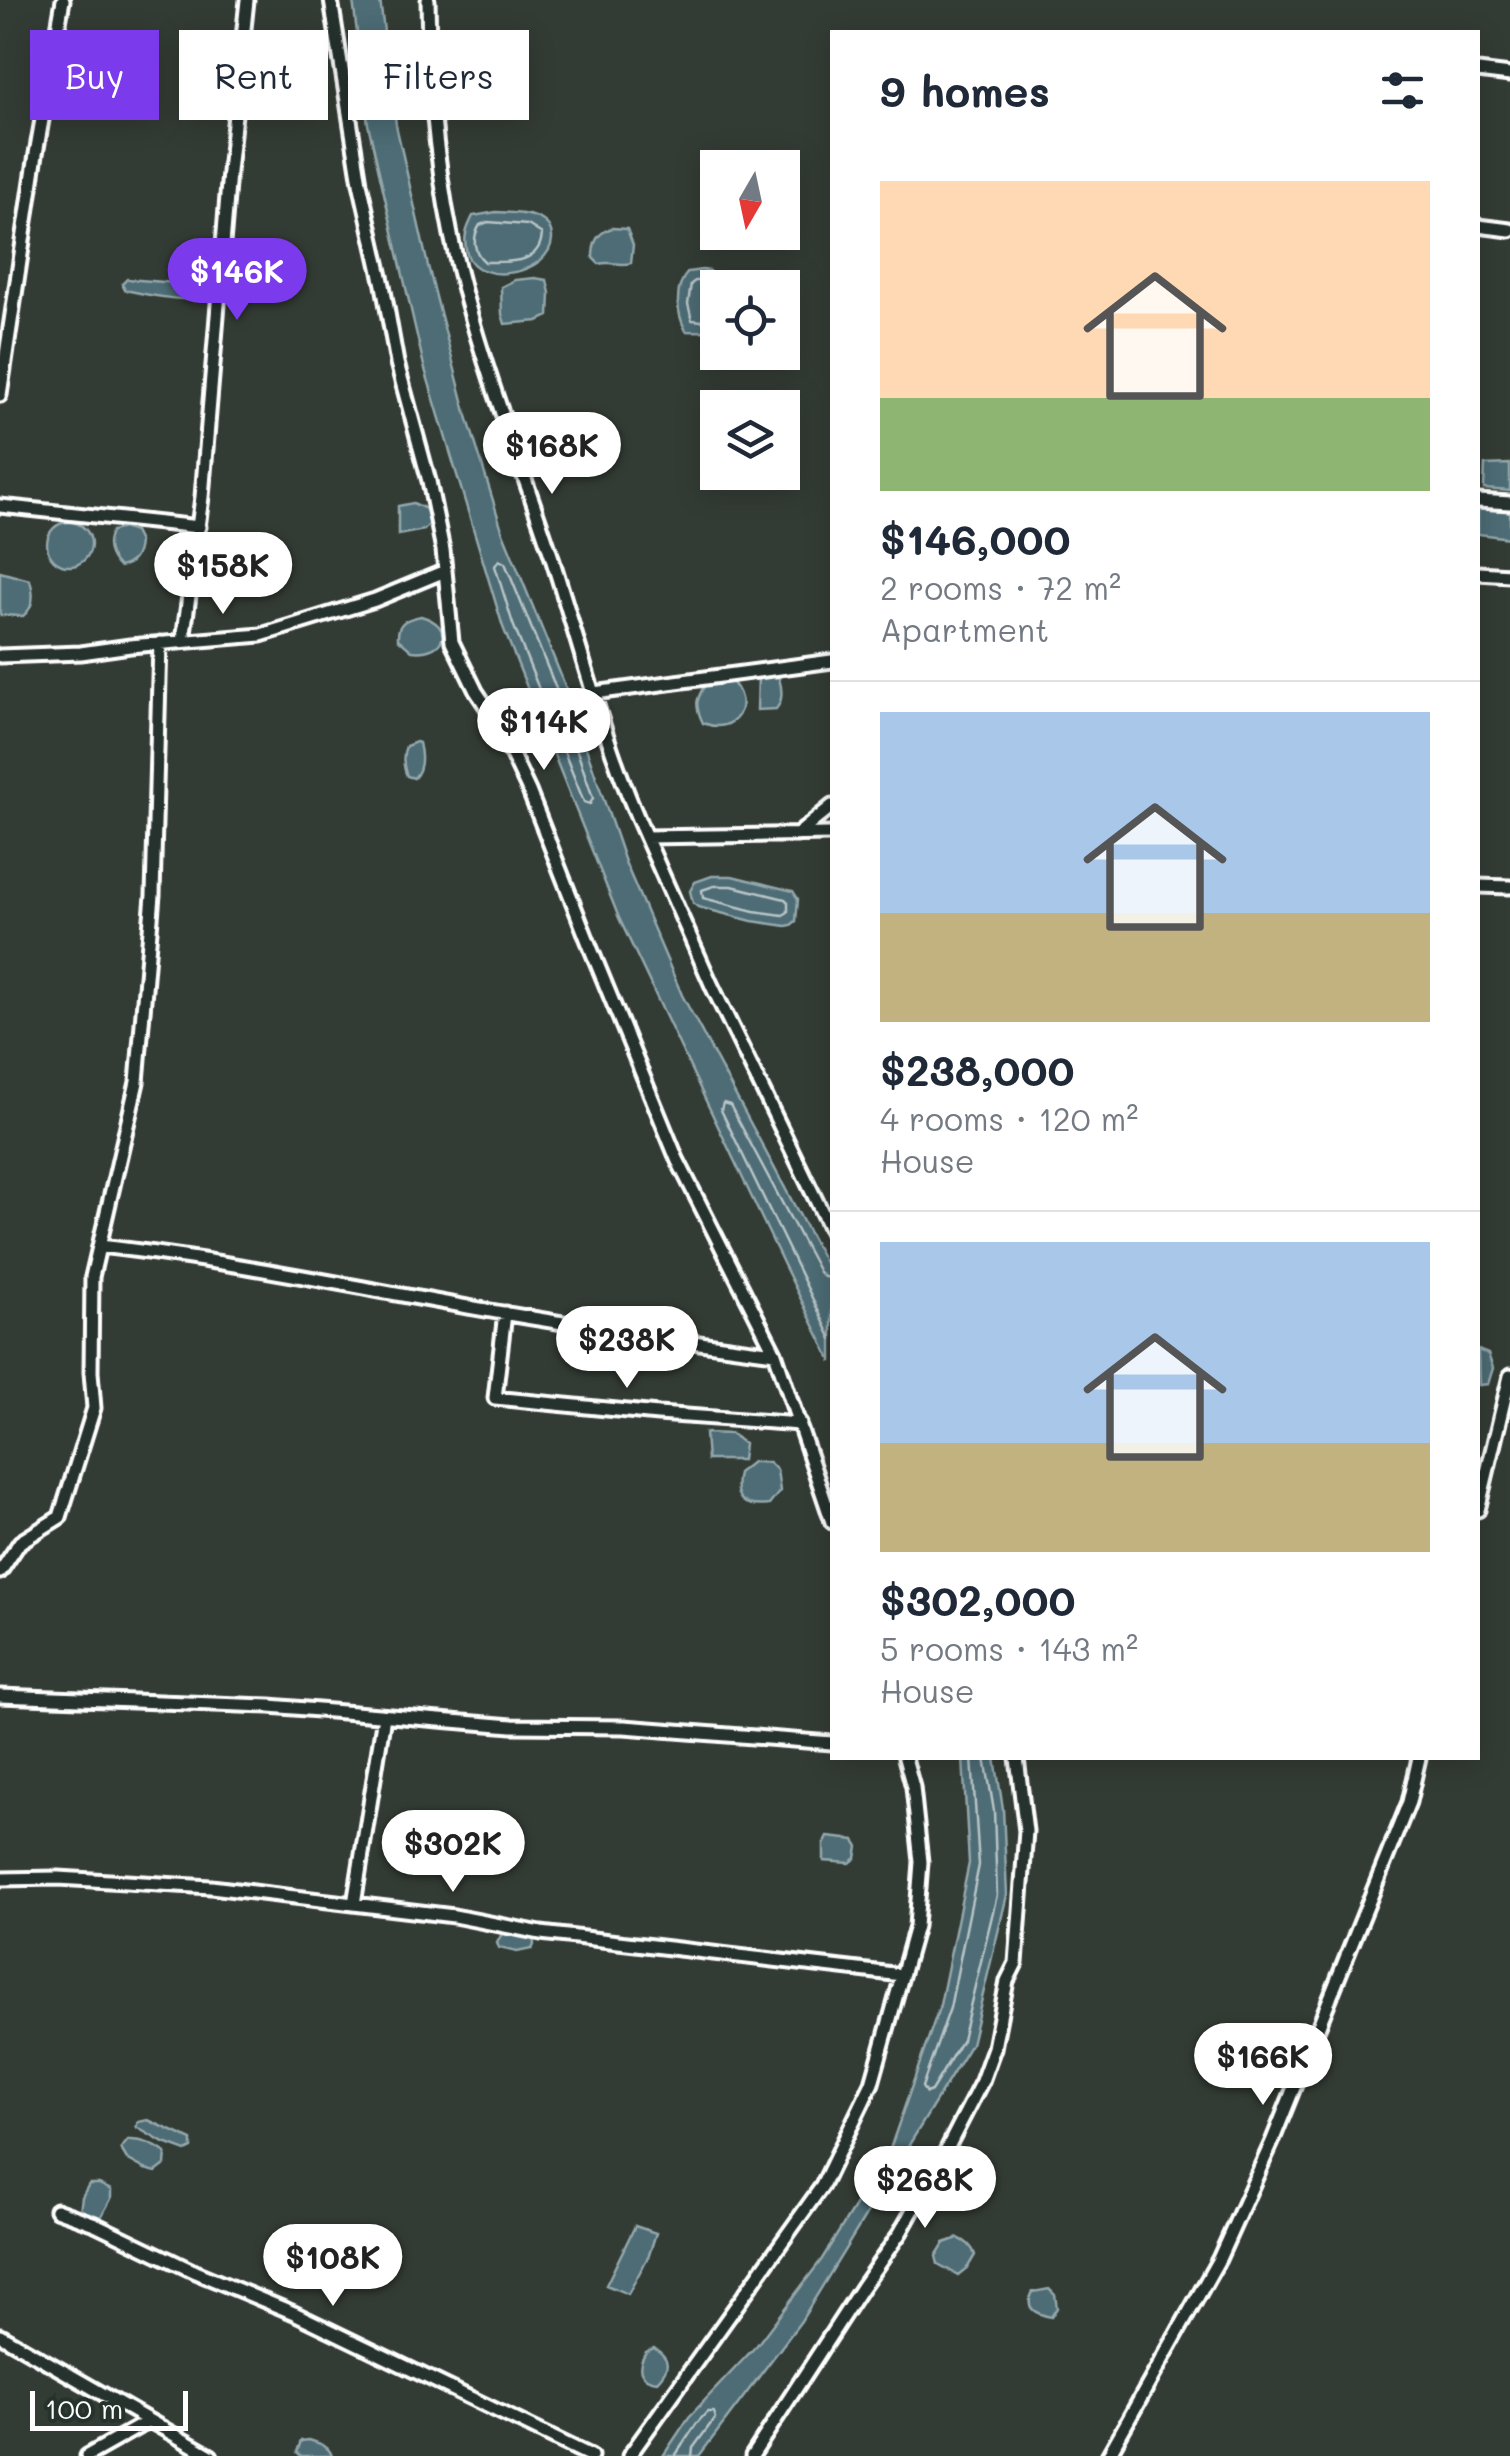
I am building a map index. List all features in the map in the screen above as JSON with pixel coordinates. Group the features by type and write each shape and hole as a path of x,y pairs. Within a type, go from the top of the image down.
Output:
{"street":[{"path":"0,395 62,0"},
{"path":"183,641 198,527 246,0"},
{"path":"332,0 360,183 397,363 429,482 445,571 452,642 530,791 678,1158 776,1353 830,1516"},
{"path":"428,0 428,50 442,185 465,294 594,693 646,837 712,986 830,1229"},
{"path":"1480,71 1510,75"},
{"path":"1480,226 1510,230"},
{"path":"1480,500 1510,502"},
{"path":"0,506 198,527"},
{"path":"0,656 81,653 262,635 376,600 445,571"},
{"path":"1480,572 1510,575"},
{"path":"0,1572 20,1542 60,1517 94,1408 92,1276 137,1082 153,895 160,643"},
{"path":"594,693 830,660"},
{"path":"798,835 830,808"},
{"path":"646,837 830,834"},
{"path":"1480,886 1510,886"},
{"path":"99,1246 187,1256 505,1313 776,1353"},
{"path":"505,1313 495,1398 800,1424"},
{"path":"1480,1502 1510,1376"},
{"path":"0,1696 270,1706 512,1726 624,1727 830,1743"},
{"path":"354,1904 384,1716"},
{"path":"629,2456 822,2186 872,2083 916,1926 922,1862 913,1787 906,1760"},
{"path":"752,2456 900,2233 982,2081 994,2048 1007,1981 1016,1962 1026,1831 1017,1760"},
{"path":"1108,2456 1219,2260 1272,2142 1409,1802 1419,1760"},
{"path":"0,1879 58,1878 211,1887 454,1916 541,1933 902,1975"},
{"path":"56,2210 294,2313 591,2456"},
{"path":"0,2335 211,2456"},
{"path":"87,2456 150,2420"}],"water":[{"path":"353,0 380,0 384,30 357,30"},
{"path":"368,120 395,120 467,416 503,533 564,683 625,862 682,995 830,1272 830,1358 619,918 503,627 424,366"},
{"path":"496,212 532,216 546,224 552,239 539,261 527,268 498,273 473,264 465,239 473,216"},
{"path":"612,228 627,229 633,245 631,263 599,264 593,258 597,239"},
{"path":"700,270 700,331 686,331 680,317 678,293 688,272"},
{"path":"127,279 201,285 207,295 202,299 183,299 134,292 125,290 122,284"},
{"path":"515,280 547,280 549,316 505,324 501,287"},
{"path":"1510,464 1510,491 1484,489 1485,465"},
{"path":"413,503 426,509 431,523 424,530 398,535 398,506"},
{"path":"1480,506 1510,509 1510,538 1480,534"},
{"path":"69,522 85,528 91,544 85,560 69,566 53,560 47,544 53,528"},
{"path":"123,528 134,532 139,542 134,559 119,567 110,555 108,541 112,531"},
{"path":"0,572 30,580 32,600 23,616 0,615"},
{"path":"421,616 439,626 442,639 432,649 412,651 398,639 399,629 407,620"},
{"path":"758,675 779,678 781,698 776,709 757,710"},
{"path":"729,679 741,698 738,715 725,725 703,723 697,702 706,683"},
{"path":"416,742 421,762 414,778 407,776 404,757 406,746"},
{"path":"712,876 732,876 793,891 798,899 796,921 786,926 698,907 690,891 695,882"},
{"path":"1480,1351 1488,1354 1493,1368 1488,1384 1480,1385"},
{"path":"705,1433 731,1434 744,1444 742,1460 707,1460"},
{"path":"752,1462 769,1462 777,1470 780,1491 769,1505 753,1505 739,1496 738,1473"},
{"path":"963,1760 995,1760 1003,1809 1007,1895 971,2044 801,2321 699,2456 663,2456 689,2417 757,2345 822,2259 890,2149 940,2005 969,1863"},
{"path":"828,1837 855,1840 856,1858 850,1863 824,1861"},
{"path":"507,1930 533,1936 532,1949 517,1952 499,1948 497,1943"},
{"path":"148,2120 192,2140 192,2148 186,2151 162,2142 136,2127 138,2122"},
{"path":"128,2140 162,2150 166,2153 165,2165 156,2172 127,2159 121,2149"},
{"path":"89,2184 111,2190 111,2199 100,2219 80,2212"},
{"path":"635,2226 656,2233 628,2294 606,2285"},
{"path":"958,2238 975,2255 958,2275 938,2264 936,2256 944,2243"},
{"path":"1049,2289 1055,2295 1057,2308 1051,2317 1037,2312 1030,2303 1033,2292"},
{"path":"654,2348 667,2363 657,2381 646,2378 640,2367 646,2352"},
{"path":"301,2441 326,2447 332,2456 301,2456 297,2452"}]}
